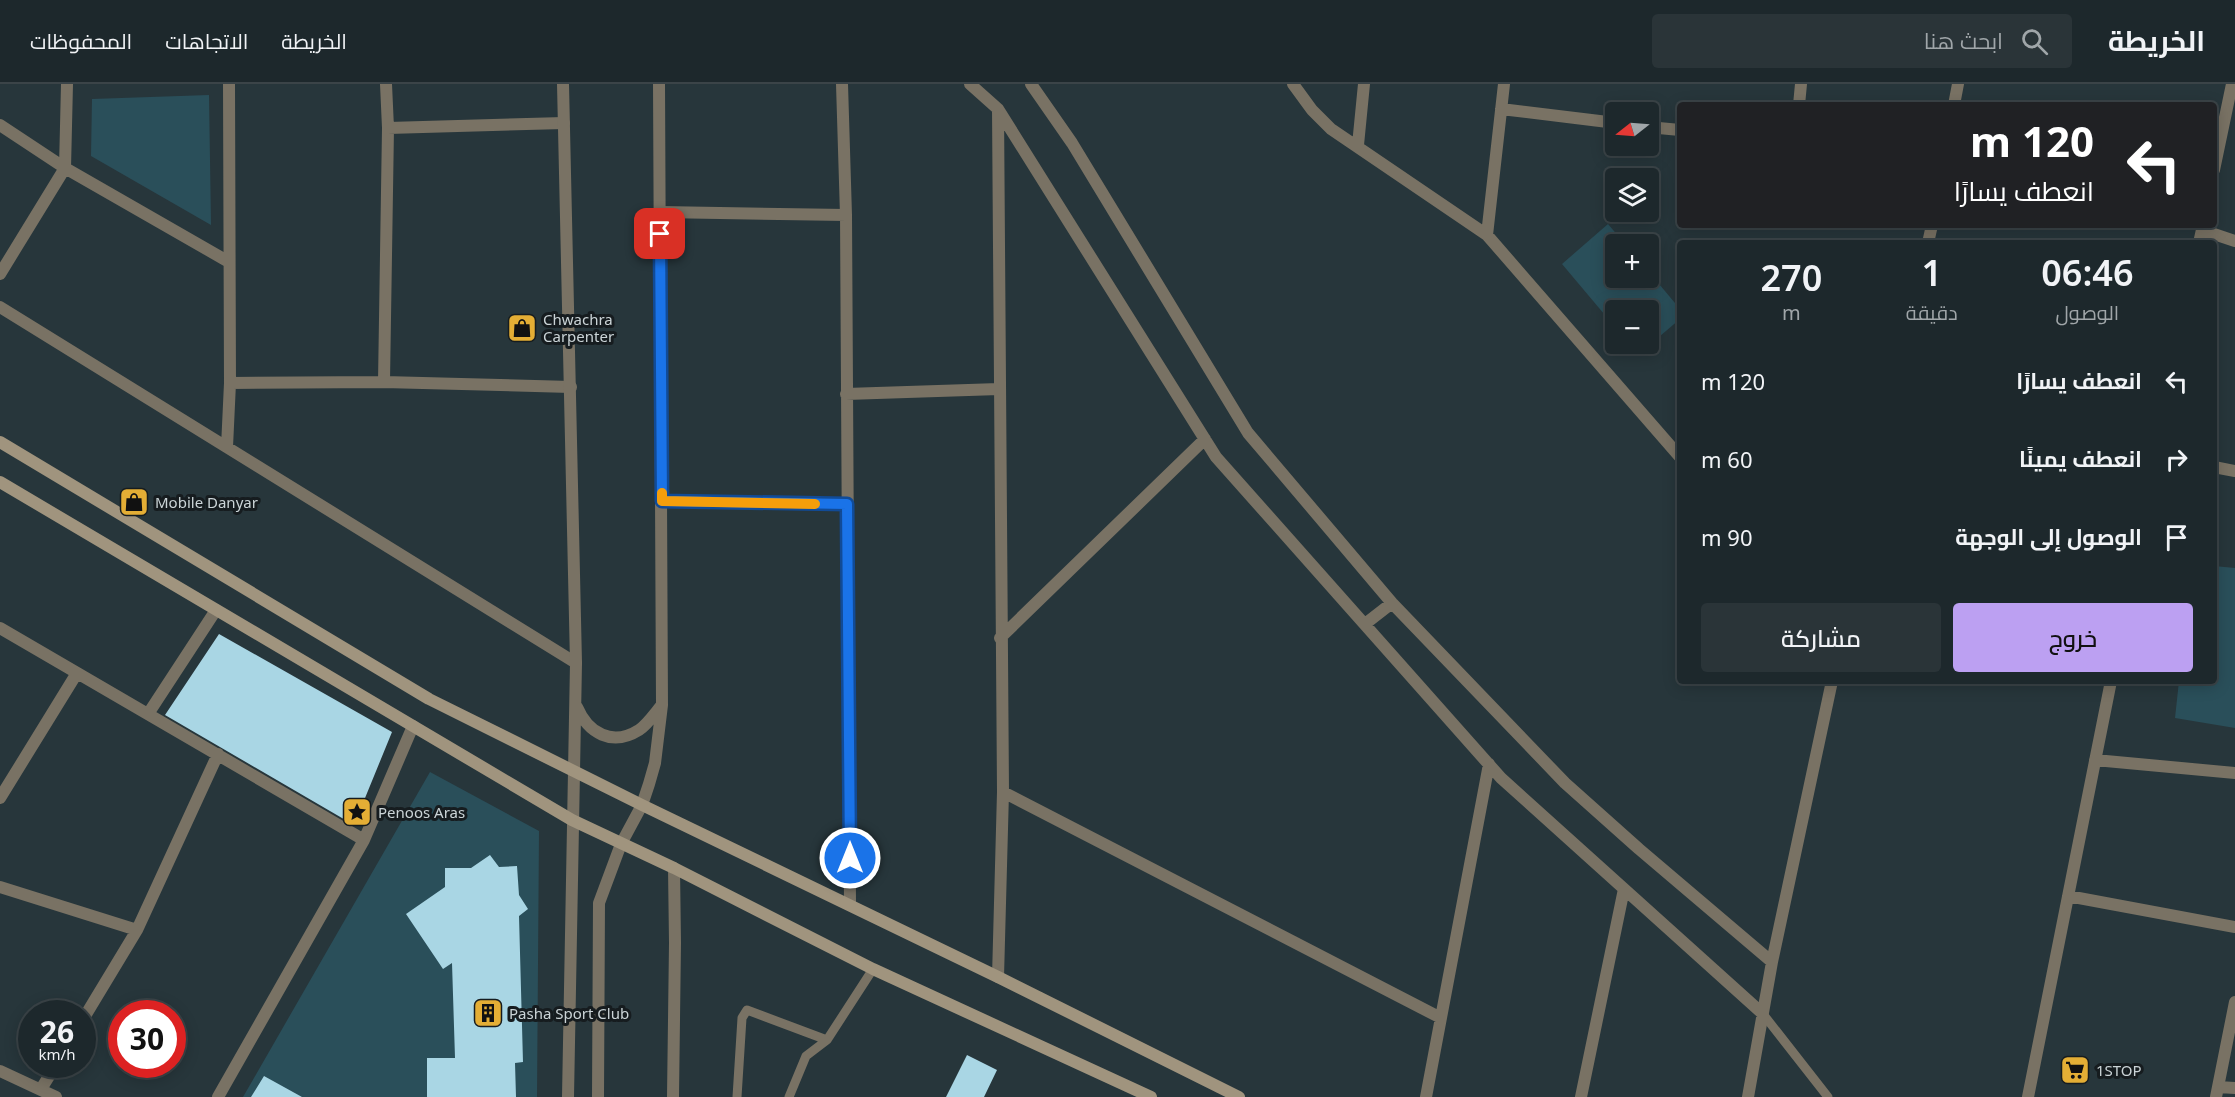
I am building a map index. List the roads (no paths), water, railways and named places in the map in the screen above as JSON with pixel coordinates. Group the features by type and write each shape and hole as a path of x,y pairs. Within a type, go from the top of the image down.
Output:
{"main road":[{"path":"0,442 429,699 1239,1097"},
{"path":"0,482 572,820 674,868 873,969 1151,1097"}],"street":[{"path":"0,274 65,168 67,84"},
{"path":"227,447 230,383 229,84"},
{"path":"384,382 388,129 386,84"},
{"path":"563,84 576,663 568,1097"},
{"path":"598,1097 599,903 621,844 642,805 655,763 662,705 660,84"},
{"path":"842,84 846,215 850,905"},
{"path":"970,84 998,109 1216,457 1501,778 1763,1014"},
{"path":"1031,84 1071,143 1248,434 1392,603 1565,783 1772,962"},
{"path":"1293,84 1312,110 1331,129 1358,145 1487,235 1677,454"},
{"path":"1358,145 1364,84"},
{"path":"1487,235 1504,84"},
{"path":"1798,102 1801,84"},
{"path":"1955,102 1958,84"},
{"path":"2217,156 2232,84"},
{"path":"998,109 1000,639 1003,792 998,977"},
{"path":"1501,109 1605,122"},
{"path":"388,129 564,123"},
{"path":"0,125 65,168 229,262"},
{"path":"1659,128 1677,130"},
{"path":"660,212 846,215"},
{"path":"2204,228 2235,241"},
{"path":"0,307 576,663"},
{"path":"230,383 384,382 571,387"},
{"path":"846,394 999,389"},
{"path":"1000,639 1205,439"},
{"path":"2217,468 2235,471"},
{"path":"662,501 847,504"},
{"path":"1365,624 1392,603"},
{"path":"148,714 216,610"},
{"path":"0,627 364,840"},
{"path":"0,798 77,673"},
{"path":"1748,1097 1772,962 1831,684"},
{"path":"2028,1097 2110,684"},
{"path":"576,703 584,722 600,735 621,737 640,730 662,705"},
{"path":"218,1097 364,840 413,726"},
{"path":"95,1000 137,930 218,754"},
{"path":"2095,760 2235,772"},
{"path":"1426,1097 1489,764"},
{"path":"1003,792 1441,1018"},
{"path":"673,1097 674,868"},
{"path":"0,887 137,930"},
{"path":"1581,1097 1624,889"},
{"path":"2068,896 2235,927"},
{"path":"2235,1002 2217,1092 2235,1088"},
{"path":"0,1071 56,1097"},
{"path":"42,1089 48,1078"}],"lane":[{"path":"789,1097 806,1056 827,1040 873,969"},
{"path":"737,1097 742,1018 747,1010 827,1040"},
{"path":"1763,1014 1828,1097"}],"place":[{"name":"Chwachra Carpenter","path":"522,328"},
{"name":"Mobile Danyar","path":"134,502"},
{"name":"Penoos Aras","path":"357,812"},
{"name":"Pasha Sport Club","path":"488,1013"},
{"name":"1STOP","path":"2075,1070"}]}
